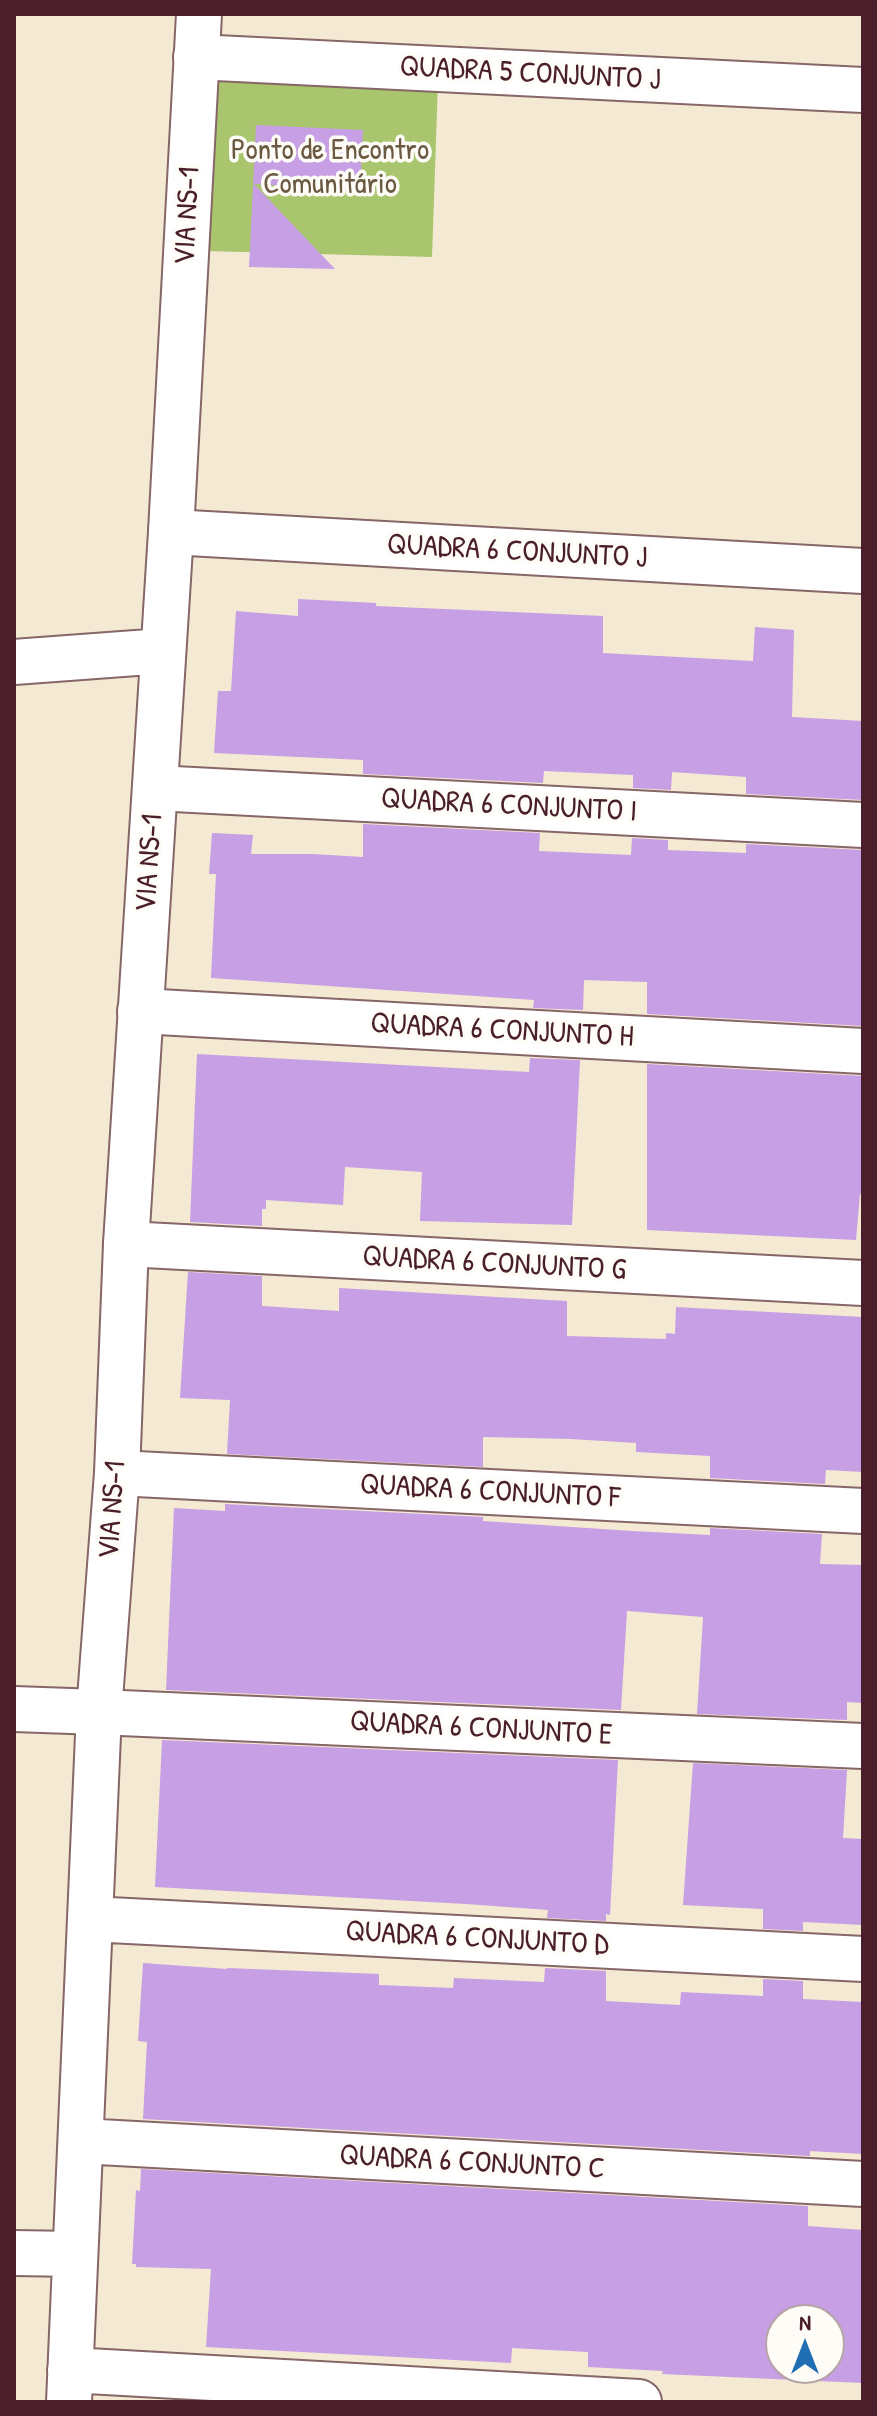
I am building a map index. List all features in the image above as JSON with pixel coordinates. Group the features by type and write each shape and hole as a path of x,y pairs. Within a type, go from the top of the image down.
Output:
{"street":[{"name":"VIA NS-1","path":"69,2386 99,1712 117,1473 126,1244 171,532 199,14"},
{"name":"QUADRA 5 CONJUNTO J","path":"196,57 863,90"},
{"name":"QUADRA 6 CONJUNTO J","path":"171,532 863,571"},
{"path":"14,662 163,651"},
{"name":"QUADRA 6 CONJUNTO I","path":"155,788 863,825"},
{"name":"QUADRA 6 CONJUNTO H","path":"140,1011 863,1051"},
{"name":"QUADRA 6 CONJUNTO G","path":"126,1244 863,1283"},
{"name":"QUADRA 6 CONJUNTO F","path":"117,1473 863,1511"},
{"name":"QUADRA 6 CONJUNTO E","path":"14,1709 863,1746"},
{"name":"QUADRA 6 CONJUNTO D","path":"90,1919 863,1959"},
{"name":"QUADRA 6 CONJUNTO C","path":"81,2141 863,2184"},
{"path":"14,2253 75,2254"},
{"path":"69,2386 639,2402"}],"green space":[{"name":"Ponto de Encontro Comunitário","path":"214,81 438,82 432,257 205,251"}],"building":[{"path":"256,125 363,130 360,190 254,184 335,269 249,267"},
{"path":"298,599 376,603 376,606 603,616 603,653 753,661 755,627 794,630 792,717 863,721 863,800 746,794 746,777 672,772 671,790 633,788 633,775 544,771 543,783 363,774 363,760 214,753 218,691 231,691 236,611 298,616"},
{"path":"363,824 540,833 539,851 631,855 632,838 668,840 668,850 746,853 746,844 863,850 863,1026 647,1014 647,982 584,980 583,1010 533,1008 534,1000 211,978 216,874 209,874 212,833 253,835 251,854 363,857"},
{"path":"197,1054 529,1072 530,1058 580,1060 572,1225 420,1221 422,1172 345,1167 343,1205 266,1200 266,1209 262,1209 262,1226 190,1222"},
{"path":"647,1064 863,1076 863,1194 860,1194 856,1240 647,1230"},
{"path":"188,1272 262,1276 262,1306 339,1311 339,1288 567,1301 567,1336 666,1339 666,1333 675,1334 676,1307 863,1317 863,1472 826,1470 825,1484 710,1478 710,1456 636,1452 636,1443 571,1439 483,1437 483,1467 227,1454 230,1400 180,1398"},
{"path":"225,1504 483,1517 483,1521 710,1535 710,1528 822,1534 820,1564 863,1565 863,1703 847,1702 847,1720 697,1714 703,1617 627,1611 621,1710 166,1690 174,1508 225,1511"},
{"path":"162,1740 618,1760 610,1915 606,1914 606,1921 547,1918 548,1910 155,1887"},
{"path":"693,1763 847,1770 843,1838 863,1839 863,1925 803,1922 803,1931 763,1929 763,1909 683,1905"},
{"path":"143,1963 379,1974 379,1985 453,1988 454,1978 544,1982 545,1968 606,1971 606,2001 680,2005 681,1992 763,1996 763,1979 803,1981 803,1999 863,2002 863,2154 810,2151 810,2156 143,2119 147,2042 138,2041"},
{"path":"141,2169 808,2206 808,2226 863,2230 863,2383 845,2382 845,2304 765,2304 765,2379 588,2367 588,2352 512,2348 511,2363 206,2347 211,2269 136,2267 132,2264 136,2190 140,2191"}]}
